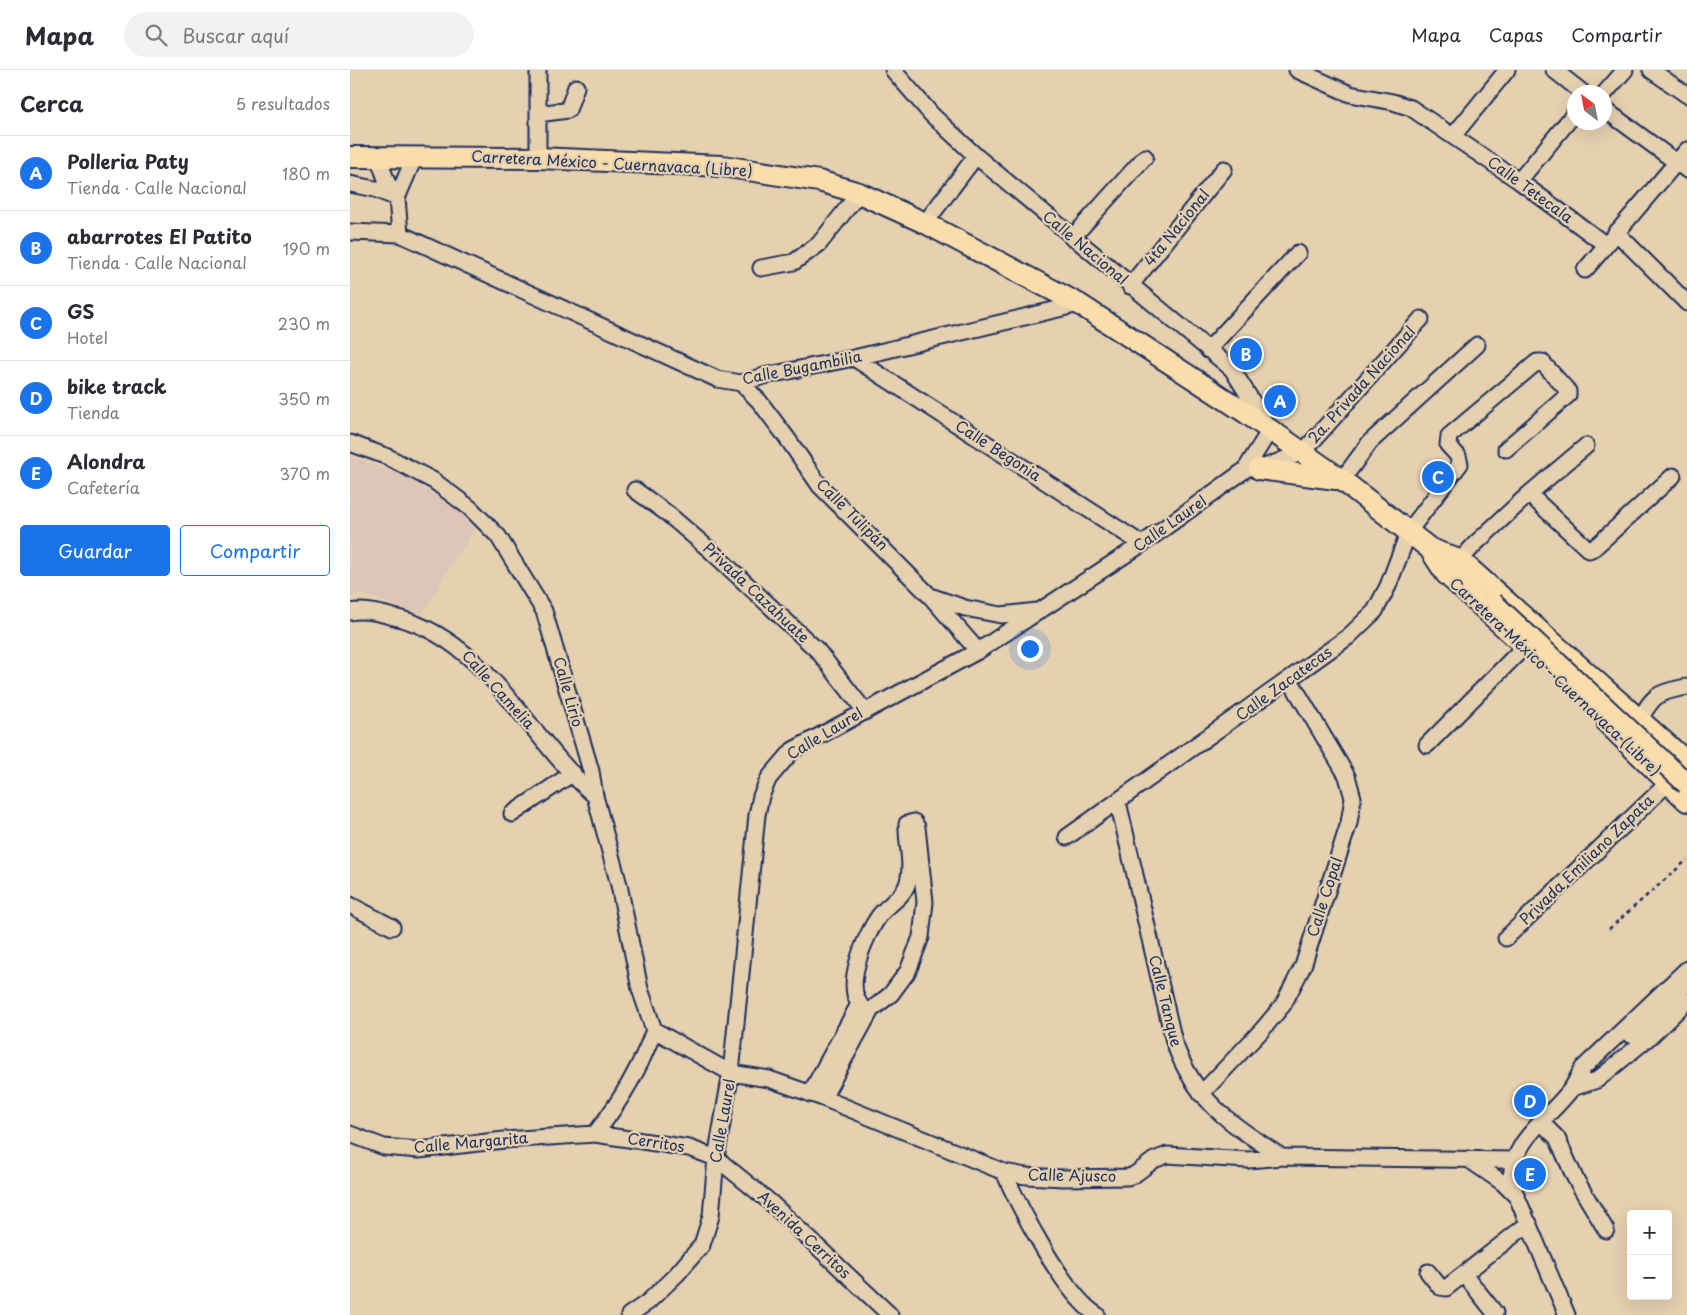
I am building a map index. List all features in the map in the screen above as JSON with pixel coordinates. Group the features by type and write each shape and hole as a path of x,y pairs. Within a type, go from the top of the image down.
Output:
{"main road":[{"name":"Carretera México - Cuernavaca (Libre)","path":"350,157 538,158 722,166 819,181 860,193 925,223 1079,304 1188,373 1303,452 1409,531 1687,762"},
{"path":"1252,470 1342,480"},
{"name":"Carretera México - Cuernavaca (Libre)","path":"1454,568 1525,646 1626,741 1678,783 1687,801"},
{"path":"1454,568 1493,603 1678,783"}],"street":[{"path":"538,70 538,158"},
{"name":"Calle Nacional","path":"893,70 932,114 976,156 1072,238 1232,369 1270,430"},
{"name":"Calle Tetecala","path":"1297,70 1350,94 1393,102 1411,108 1519,181 1606,245"},
{"path":"1453,136 1507,70"},
{"path":"1554,70 1573,85"},
{"path":"1612,85 1625,70"},
{"path":"1651,70 1687,95"},
{"path":"538,114 568,110 576,87"},
{"path":"1612,115 1682,166"},
{"path":"1519,181 1567,123"},
{"path":"1585,270 1616,232 1682,166 1687,150"},
{"path":"397,198 415,156"},
{"path":"925,223 976,156"},
{"path":"350,232 400,234 397,198 387,182 378,157"},
{"path":"1072,238 1145,157"},
{"name":"4ta Nacional","path":"1130,286 1224,169"},
{"path":"350,184 375,189 397,198"},
{"path":"761,268 794,262 820,244 860,193"},
{"path":"1616,232 1687,303"},
{"name":"Calle Bugambilia","path":"400,234 717,378 741,383 764,376 854,358 1079,304"},
{"path":"1208,350 1298,254"},
{"name":"2a. Privada Nacional","path":"1303,452 1421,318"},
{"path":"1342,480 1370,442 1477,345"},
{"name":"Calle Begonia","path":"854,358 1142,544"},
{"name":"Calle Zacatecas","path":"1067,837 1290,680 1348,637 1375,612 1388,586 1409,531 1460,464 1458,456 1448,445 1449,436 1537,362 1542,362 1568,391 1568,395 1506,449"},
{"name":"Calle Tulipán","path":"741,383 770,416 820,486 931,597 978,651"},
{"name":"Calle Laurel","path":"1252,470 1270,430"},
{"name":"Calle Lirio","path":"350,443 388,457 434,481 470,508 498,536 544,611 591,771 595,796 620,885 640,989 654,1030"},
{"path":"1454,568 1476,543 1528,494 1586,446"},
{"name":"Calle Laurel","path":"629,1315 648,1302 677,1274 702,1245 710,1216 716,1158 731,1073 756,815 761,796 769,778 792,750 978,651 1252,470 1303,452"},
{"path":"1528,494 1589,550 1594,548 1673,476"},
{"name":"Privada Cazahuate","path":"635,490 668,514 710,550 818,651 864,710"},
{"name":"Calle Tulipán","path":"931,597 965,608 1001,615 1041,611"},
{"name":"Calle Camelia","path":"350,612 370,611 410,621 458,646 595,796"},
{"path":"1427,745 1525,646"},
{"name":"Calle Copal","path":"1201,1094 1283,1005 1303,966 1349,822 1353,798 1347,776 1290,680"},
{"path":"1626,741 1656,696 1663,691 1687,687"},
{"path":"512,814 572,773"},
{"name":"Privada Emiliano Zapata","path":"1506,938 1678,783"},
{"name":"Calle Tanque","path":"1118,802 1174,1042 1183,1068 1201,1094 1226,1119 1282,1157"},
{"path":"816,1096 865,1007 891,994 908,971 921,937 925,902 917,827 914,822 910,821 907,824 910,872 902,894 880,915 860,953 855,981 865,1007"},
{"path":"902,894 911,892 917,894 925,902"},
{"path":"350,905 392,928"},
{"path":"1572,1088 1583,1068 1687,969"},
{"path":"1567,1315 1511,1183 1514,1160 1518,1150 1540,1121 1572,1088 1687,984"},
{"path":"1572,1088 1597,1080 1652,1035 1687,1001"},
{"path":"595,1134 634,1079 654,1030 731,1073"},
{"name":"Calle Ajusco","path":"731,1073 769,1079 1004,1172 1026,1176 1064,1178 1128,1177 1134,1175 1154,1160 1167,1155 1248,1160 1282,1157 1514,1160"},
{"path":"1540,1121 1557,1138 1575,1178 1606,1230"},
{"name":"Calle Margarita","path":"350,1134 384,1147 419,1150 504,1140 595,1134"},
{"name":"Cerritos","path":"595,1134 689,1148 716,1158"},
{"name":"Avenida Cerritos","path":"716,1158 770,1202 890,1315"},
{"path":"1468,1159 1503,1183 1517,1197"},
{"path":"1004,1172 1026,1218 1072,1292 1082,1304 1096,1315"},
{"path":"1428,1272 1443,1289 1529,1223"},
{"path":"1464,1274 1496,1313"}],"path":[{"path":"1609,929 1687,860"}],"shaded area":[{"path":"350,456 401,475 482,520 451,564 422,615 362,594 350,596"}],"place":[{"name":"abarrotes El Patito","path":"1246,354"},
{"name":"Polleria Paty","path":"1280,401"},
{"name":"GS","path":"1438,477"},
{"name":"bike track","path":"1530,1101"},
{"name":"Alondra","path":"1530,1174"}]}
